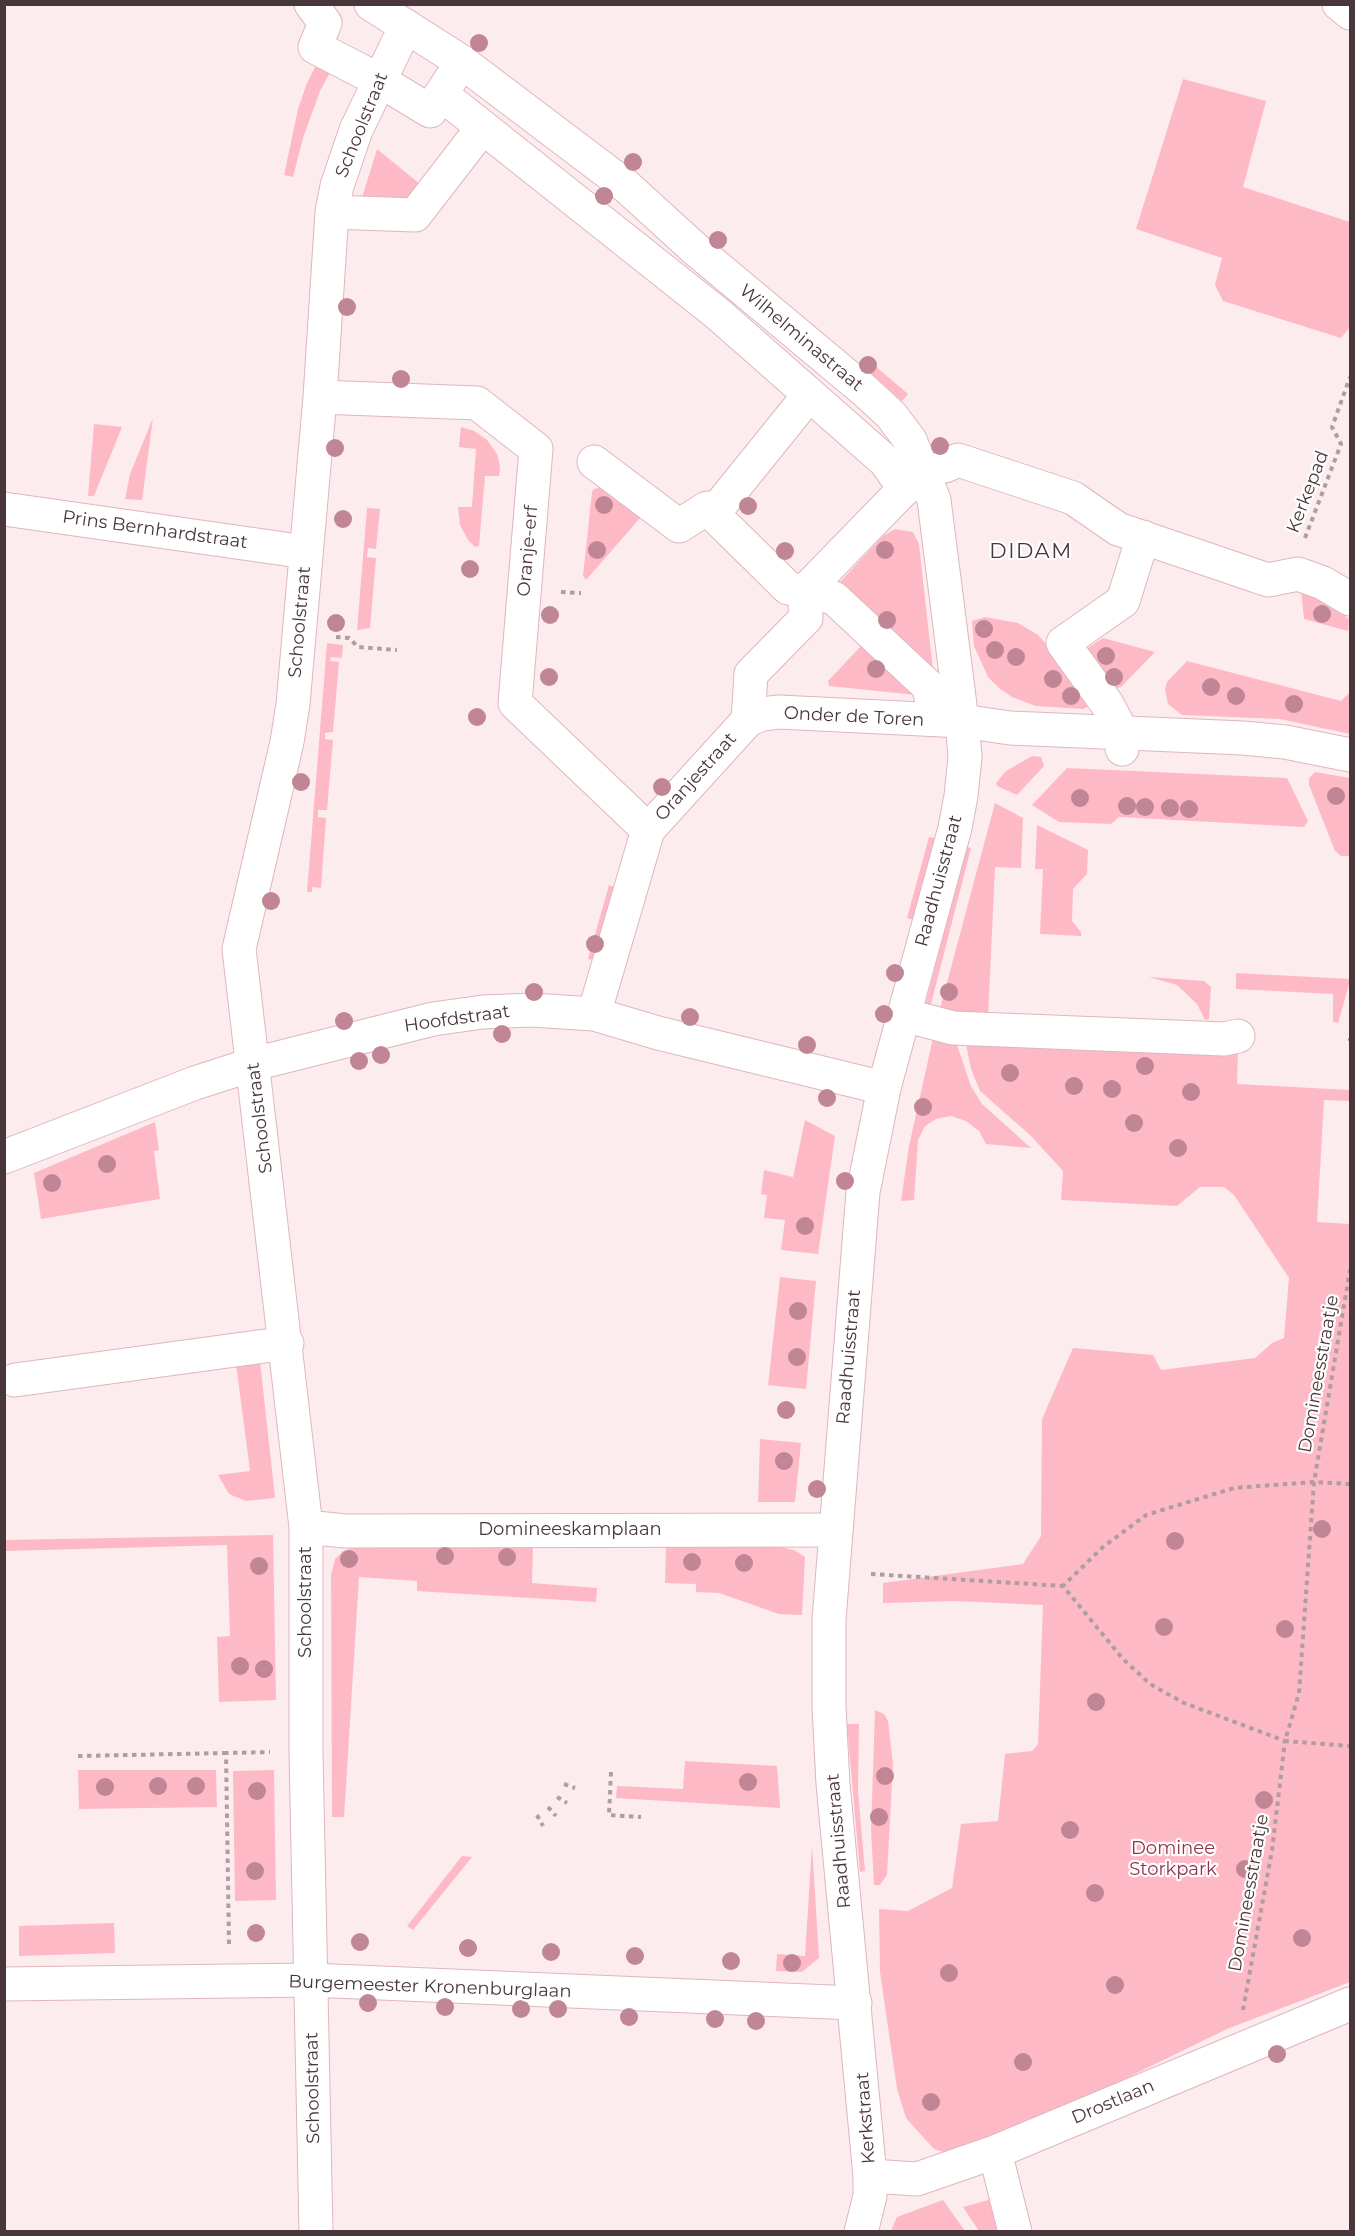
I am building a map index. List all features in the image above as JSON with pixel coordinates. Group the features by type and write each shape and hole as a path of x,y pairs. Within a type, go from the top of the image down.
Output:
{"street":[{"path":"311,4 325,23 315,47 378,80 430,111 462,62"},
{"name":"Wilhelminastraat","path":"371,4 462,62 626,186 694,249 864,390 897,423 910,440 934,500 962,721"},
{"path":"1339,4 1350,13"},
{"name":"Schoolstraat","path":"316,2232 310,1980 306,1527 287,1343 239,950 287,742 320,397 332,212 340,176 356,130 406,26"},
{"name":"Wilhelminastraat","path":"441,94 653,260 885,461 907,486 796,590"},
{"path":"332,212 415,214 483,127"},
{"path":"713,514 809,394"},
{"name":"Oranje-erf","path":"320,397 477,403 536,448 515,703 648,830"},
{"path":"945,466 958,460 1073,498 1118,529 1268,580 1298,574 1323,583 1350,599"},
{"path":"594,462 679,526 707,508 796,590 834,598 928,686 932,701"},
{"name":"Prins Bernhardstraat","path":"4,509 306,552"},
{"path":"1122,741 1097,688 1063,643 1123,601 1143,537"},
{"name":"Oranjestraat","path":"594,1014 648,830 747,720 751,674 806,618 796,590"},
{"name":"Onder de Toren","path":"747,720 762,714 779,712 962,721 1122,741 1263,740 1350,755"},
{"name":"Raadhuisstraat","path":"855,2003 833,1784 829,1706 829,1620 863,1192 884,1088 955,828 964,757 962,721"},
{"name":"Hoofdstraat","path":"4,1157 195,1083 254,1064 443,1017 483,1012 532,1010 594,1014 658,1033 884,1088"},
{"path":"904,1015 953,1028 1224,1039 1238,1036"},
{"path":"15,1380 287,1343"},
{"name":"Domineeskamplaan","path":"306,1527 345,1531 835,1530"},
{"name":"Burgemeester Kronenburglaan","path":"4,1984 310,1980 855,2003"},
{"name":"Kerkstraat","path":"855,2003 870,2176 870,2196 861,2232"},
{"name":"Drostlaan","path":"870,2176 917,2179 995,2152 1237,2049 1350,2004"},
{"path":"995,2152 1015,2232"}],"path":[{"name":"Kerkepad","path":"1305,540 1341,444 1332,428 1350,376"},
{"path":"299,634 349,638 358,647 397,650"},
{"name":"Domineesstraatje","path":"1237,2049 1272,1850 1285,1741 1299,1693 1314,1482 1350,1270"},
{"path":"1063,1586 1103,1547 1146,1515 1234,1488 1314,1482 1350,1484"},
{"path":"871,1574 1063,1586 1123,1659 1150,1684 1184,1703 1285,1741 1350,1746"},
{"path":"78,1756 278,1752"},
{"path":"226,1753 230,1981"},
{"path":"611,1773 609,1815 641,1817"},
{"path":"564,1784 574,1788"},
{"path":"557,1797 567,1803"},
{"path":"548,1807 556,1816"},
{"path":"537,1815 543,1826"}],"green space":[{"path":"320,57 334,65 320,91 303,138 293,177 284,175 298,109 307,83"},
{"path":"1183,79 1266,101 1243,187 1350,222 1350,327 1341,338 1223,301 1215,285 1222,258 1136,229"},
{"path":"377,149 420,184 402,205 360,204"},
{"path":"868,360 908,394 902,401 863,366"},
{"path":"153,418 142,500 125,499 130,474"},
{"path":"94,424 122,427 94,496 88,496"},
{"path":"461,427 474,431 487,440 497,454 500,466 499,476 485,476 479,546 475,547 468,540 460,525 458,507 472,507 476,449 459,447"},
{"path":"603,487 641,517 586,580 583,576 592,492 594,489"},
{"path":"367,508 380,509 376,549 368,548 367,557 376,558 370,628 357,630"},
{"path":"895,529 913,532 919,544 933,670 839,583 883,536"},
{"path":"1307,587 1349,619 1348,631 1304,619 1301,591"},
{"path":"985,617 1018,623 1038,635 1089,693 1090,706 1083,709 1036,706 1012,697 999,688 988,677 974,646 972,621"},
{"path":"1103,638 1155,652 1121,687 1113,689 1083,651"},
{"path":"327,643 343,645 342,658 331,657 330,661 339,662 333,732 325,733 325,739 333,740 327,810 318,810 318,817 326,818 321,888 312,887 312,892 307,892"},
{"path":"862,645 916,695 829,686 828,681"},
{"path":"1187,661 1341,701 1350,692 1350,734 1280,719 1182,715 1168,704 1165,689 1167,682"},
{"path":"1032,756 1041,757 1044,766 1017,795 997,786 996,783 1006,771"},
{"path":"1067,768 1287,778 1308,821 1304,827 1119,817 1111,824 1059,822 1032,805"},
{"path":"1315,772 1350,778 1350,856 1341,856 1335,851 1309,785 1309,778"},
{"path":"995,803 1023,818 1021,868 995,867 988,1017 938,1016"},
{"path":"1037,825 1088,850 1087,874 1073,889 1072,921 1081,932 1081,936 1040,934 1043,869 1035,869"},
{"path":"929,837 935,838 913,920 907,918"},
{"path":"966,847 971,848 930,1008 925,1006"},
{"path":"609,885 614,887 593,960 588,959"},
{"path":"1236,973 1350,979 1350,981 1338,1023 1333,1022 1333,994 1236,989"},
{"path":"1149,977 1204,981 1211,987 1209,1019 1205,1020 1197,1004 1177,985"},
{"path":"933,1038 955,1039 971,1086 982,1104 1031,1148 986,1144 979,1131 966,1121 951,1116 936,1119 925,1126 918,1140 914,1200 901,1201 909,1146"},
{"name":"Dominee Storkpark","path":"965,1039 1238,1052 1237,1084 1350,1090 1350,1101 1324,1100 1317,1222 1350,1224 1350,1982 1227,2029 963,2158 934,2149 906,2118 897,2089 880,1972 879,1909 908,1911 952,1888 961,1824 998,1821 1005,1754 1032,1751 1038,1744 1043,1605 956,1601 883,1603 883,1583 1023,1564 1041,1536 1042,1419 1073,1348 1153,1355 1161,1370 1255,1358 1272,1343 1284,1338 1289,1278 1234,1195 1224,1187 1200,1187 1177,1206 1061,1200 1063,1171 1031,1136 980,1091 971,1069"},
{"path":"805,1120 835,1136 818,1254 781,1250 785,1220 764,1218 767,1195 761,1194 764,1170 793,1177"},
{"path":"155,1122 159,1150 154,1151 160,1199 41,1219 34,1173"},
{"path":"780,1277 816,1281 806,1389 768,1385"},
{"path":"260,1361 275,1498 246,1501 229,1494 218,1475 250,1471 236,1364"},
{"path":"760,1439 801,1443 795,1502 758,1502"},
{"path":"273,1535 276,1700 219,1702 217,1637 230,1636 227,1545 5,1551 5,1540"},
{"path":"361,1546 533,1547 532,1583 597,1588 596,1602 417,1591 417,1581 359,1577 344,1817 332,1817 331,1575 335,1559 343,1551"},
{"path":"666,1547 780,1547 794,1550 805,1557 802,1615 779,1614 719,1593 696,1592 696,1584 665,1583"},
{"path":"875,1710 884,1714 888,1721 893,1764 887,1875 880,1885 874,1885 871,1830"},
{"path":"847,1724 859,1724 858,1792 865,1871 860,1872"},
{"path":"685,1761 777,1766 780,1808 616,1798 617,1786 683,1789"},
{"path":"78,1770 216,1770 217,1807 79,1809"},
{"path":"274,1770 276,1900 235,1901 233,1771"},
{"path":"812,1845 819,1958 802,1972 776,1971 777,1954 805,1956"},
{"path":"462,1856 472,1857 413,1930 407,1926"},
{"path":"114,1923 115,1953 19,1956 19,1926"},
{"path":"992,2199 1000,2231 979,2231 963,2207"},
{"path":"943,2200 965,2231 891,2231 897,2217"}],"district":[{"name":"DIDAM","path":"1031,552"}]}
